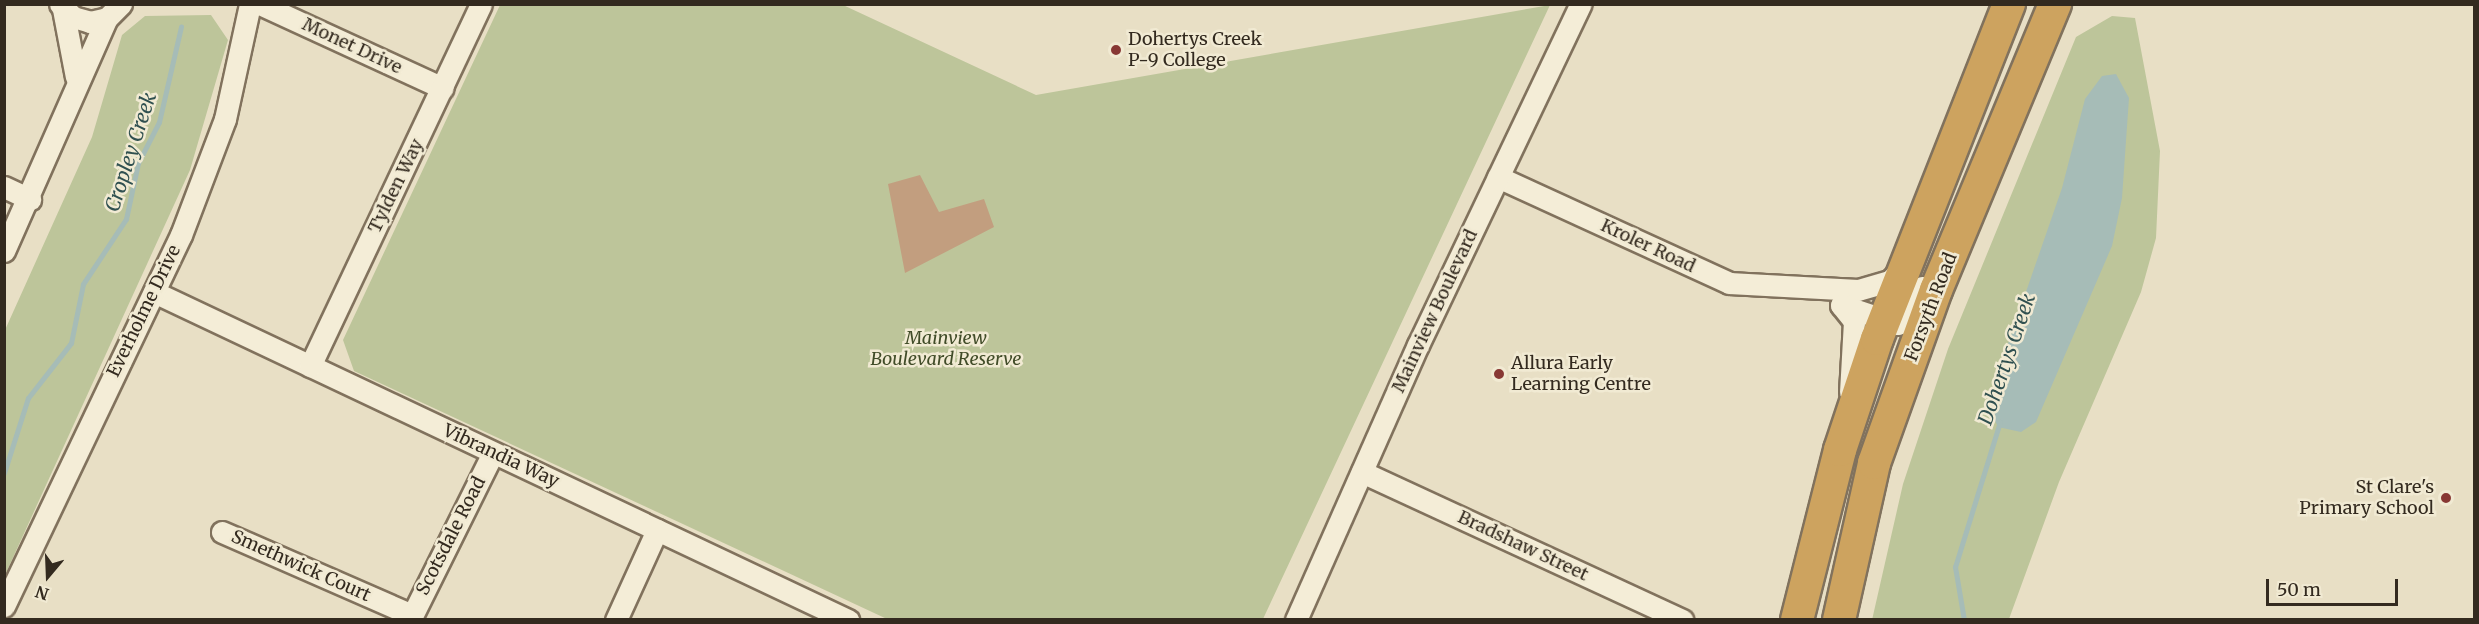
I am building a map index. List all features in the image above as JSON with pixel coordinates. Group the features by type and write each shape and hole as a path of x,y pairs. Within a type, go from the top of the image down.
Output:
{"highway":[{"path":"1797,620 1840,450 1883,324 2009,4"},
{"name":"Forsyth Road","path":"1839,620 1874,463 1993,154 2055,4"}],"street":[{"name":"Everholme Drive","path":"4,606 154,292 225,119 250,4"},
{"name":"Monet Drive","path":"260,4 443,88"},
{"name":"Tylden Way","path":"310,366 481,4"},
{"name":"Mainview Boulevard","path":"1296,620 1498,177 1581,4"},
{"path":"61,6 81,21 119,9"},
{"path":"61,6 76,78"},
{"path":"4,251 30,199 76,78 119,9"},
{"path":"1805,288 1883,324 1898,324 1912,311 1948,231 1993,154"},
{"name":"Kroler Road","path":"1498,177 1729,283 1805,288 1876,288 1904,267"},
{"path":"4,187 30,199"},
{"name":"Vibrandia Way","path":"154,292 657,530 821,614 848,620"},
{"path":"1840,450 1854,321 1841,305"},
{"name":"Scotsdale Road","path":"411,617 493,453"},
{"name":"Bradshaw Street","path":"1362,472 1683,620"},
{"path":"616,620 657,530"},
{"name":"Smethwick Court","path":"222,532 411,617"}],"green space":[{"name":"Mainview Boulevard Reserve","path":"500,5 843,5 1036,95 1550,5 1263,619 887,619 354,371 343,340"},
{"path":"211,15 228,40 190,170 5,575 5,330 92,137 122,35 145,16"},
{"path":"2112,16 2135,18 2160,151 2156,238 2141,292 2059,482 2009,619 1872,620 1903,484 1948,349 2076,37"}],"water":[{"path":"2116,74 2129,98 2122,198 2112,246 2036,422 2021,432 1998,427 1990,410 1993,387 2062,188 2085,99 2102,76"}],"building":[{"path":"920,175 939,212 984,199 994,227 905,273 888,184"}],"waterway":[{"name":"Cropley Creek","path":"4,473 28,398 71,343 83,284 126,219 138,163 159,122 181,27"},
{"name":"Dohertys Creek","path":"1964,620 1955,567 2000,422"}],"place":[{"name":"Dohertys Creek P-9 College","path":"1116,50"},
{"name":"Allura Early Learning Centre","path":"1499,374"},
{"name":"St Clare's Primary School","path":"2446,498"}]}
